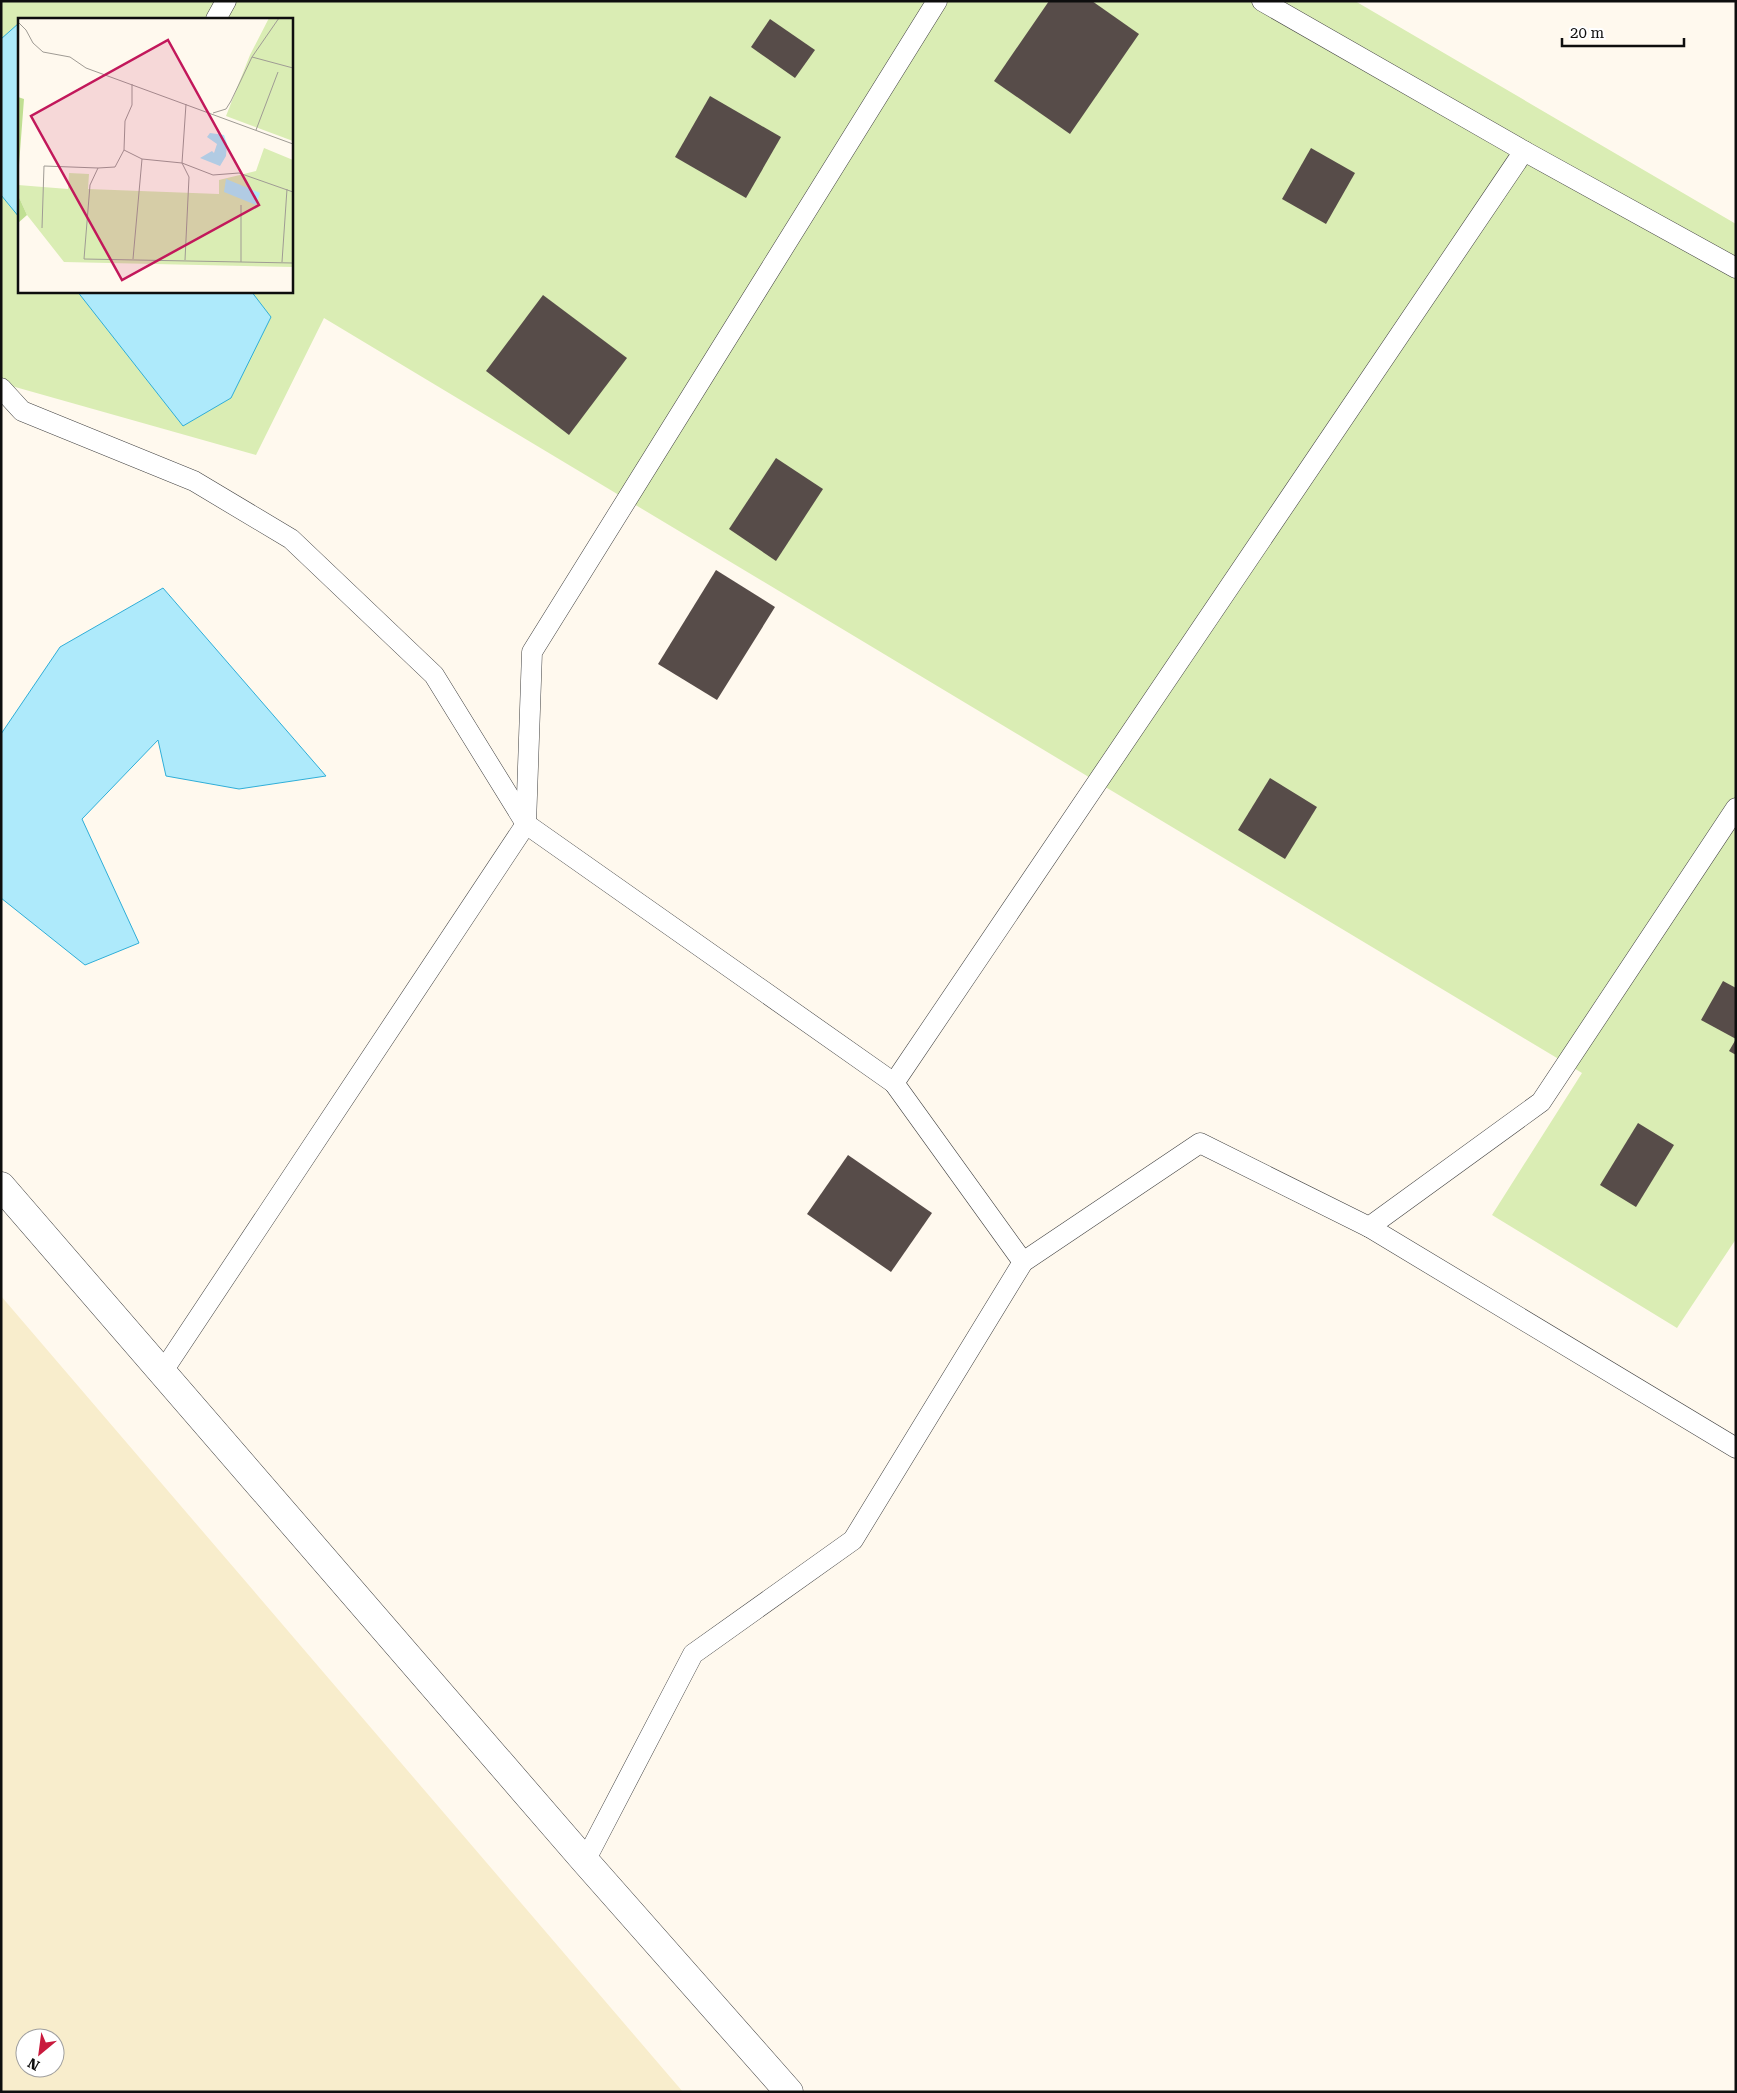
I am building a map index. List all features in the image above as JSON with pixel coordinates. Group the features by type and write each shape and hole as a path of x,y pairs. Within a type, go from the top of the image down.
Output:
{"street":[{"path":"1,1186 585,1861 788,2092"}],"lane":[{"path":"217,18 226,1"},
{"path":"163,1371 526,824 532,652 937,1"},
{"path":"1262,1 1524,151 1736,268"},
{"path":"894,1083 1524,151"},
{"path":"1,388 22,411 194,481 292,539 434,674 526,824 894,1083 1024,1262"},
{"path":"1369,1227 1540,1102 1736,808"},
{"path":"585,1861 694,1654 853,1540 1024,1262 1200,1143 1369,1227 1736,1448"}],"shaded area":[{"path":"1,1296 683,2092 1,2092"}],"green space":[{"path":"1,1 1355,1 1736,224 1736,1239 1677,1328 1492,1215 1582,1073 324,318 256,455 1,383"}],"water":[{"path":"18,24 18,216 1,195 1,39"},
{"path":"78,292 252,292 271,317 231,398 183,426"},
{"path":"163,588 326,776 239,789 166,776 158,740 82,819 139,943 85,965 1,898 1,734 60,647"}],"building":[{"path":"1049,1 1092,1 1139,34 1070,134 994,81"},
{"path":"770,19 815,50 795,78 751,47"},
{"path":"710,96 781,137 746,198 675,157"},
{"path":"1311,148 1355,173 1326,224 1282,199"},
{"path":"543,295 627,358 569,435 486,371"},
{"path":"776,458 823,489 776,561 729,529"},
{"path":"716,570 775,607 717,700 658,664"},
{"path":"1270,778 1317,807 1285,859 1238,830"},
{"path":"1723,981 1736,988 1736,1039 1701,1020"},
{"path":"1736,1039 1736,1055 1729,1051"},
{"path":"1638,1123 1674,1145 1636,1207 1600,1185"},
{"path":"848,1155 932,1213 891,1272 807,1214"}]}
